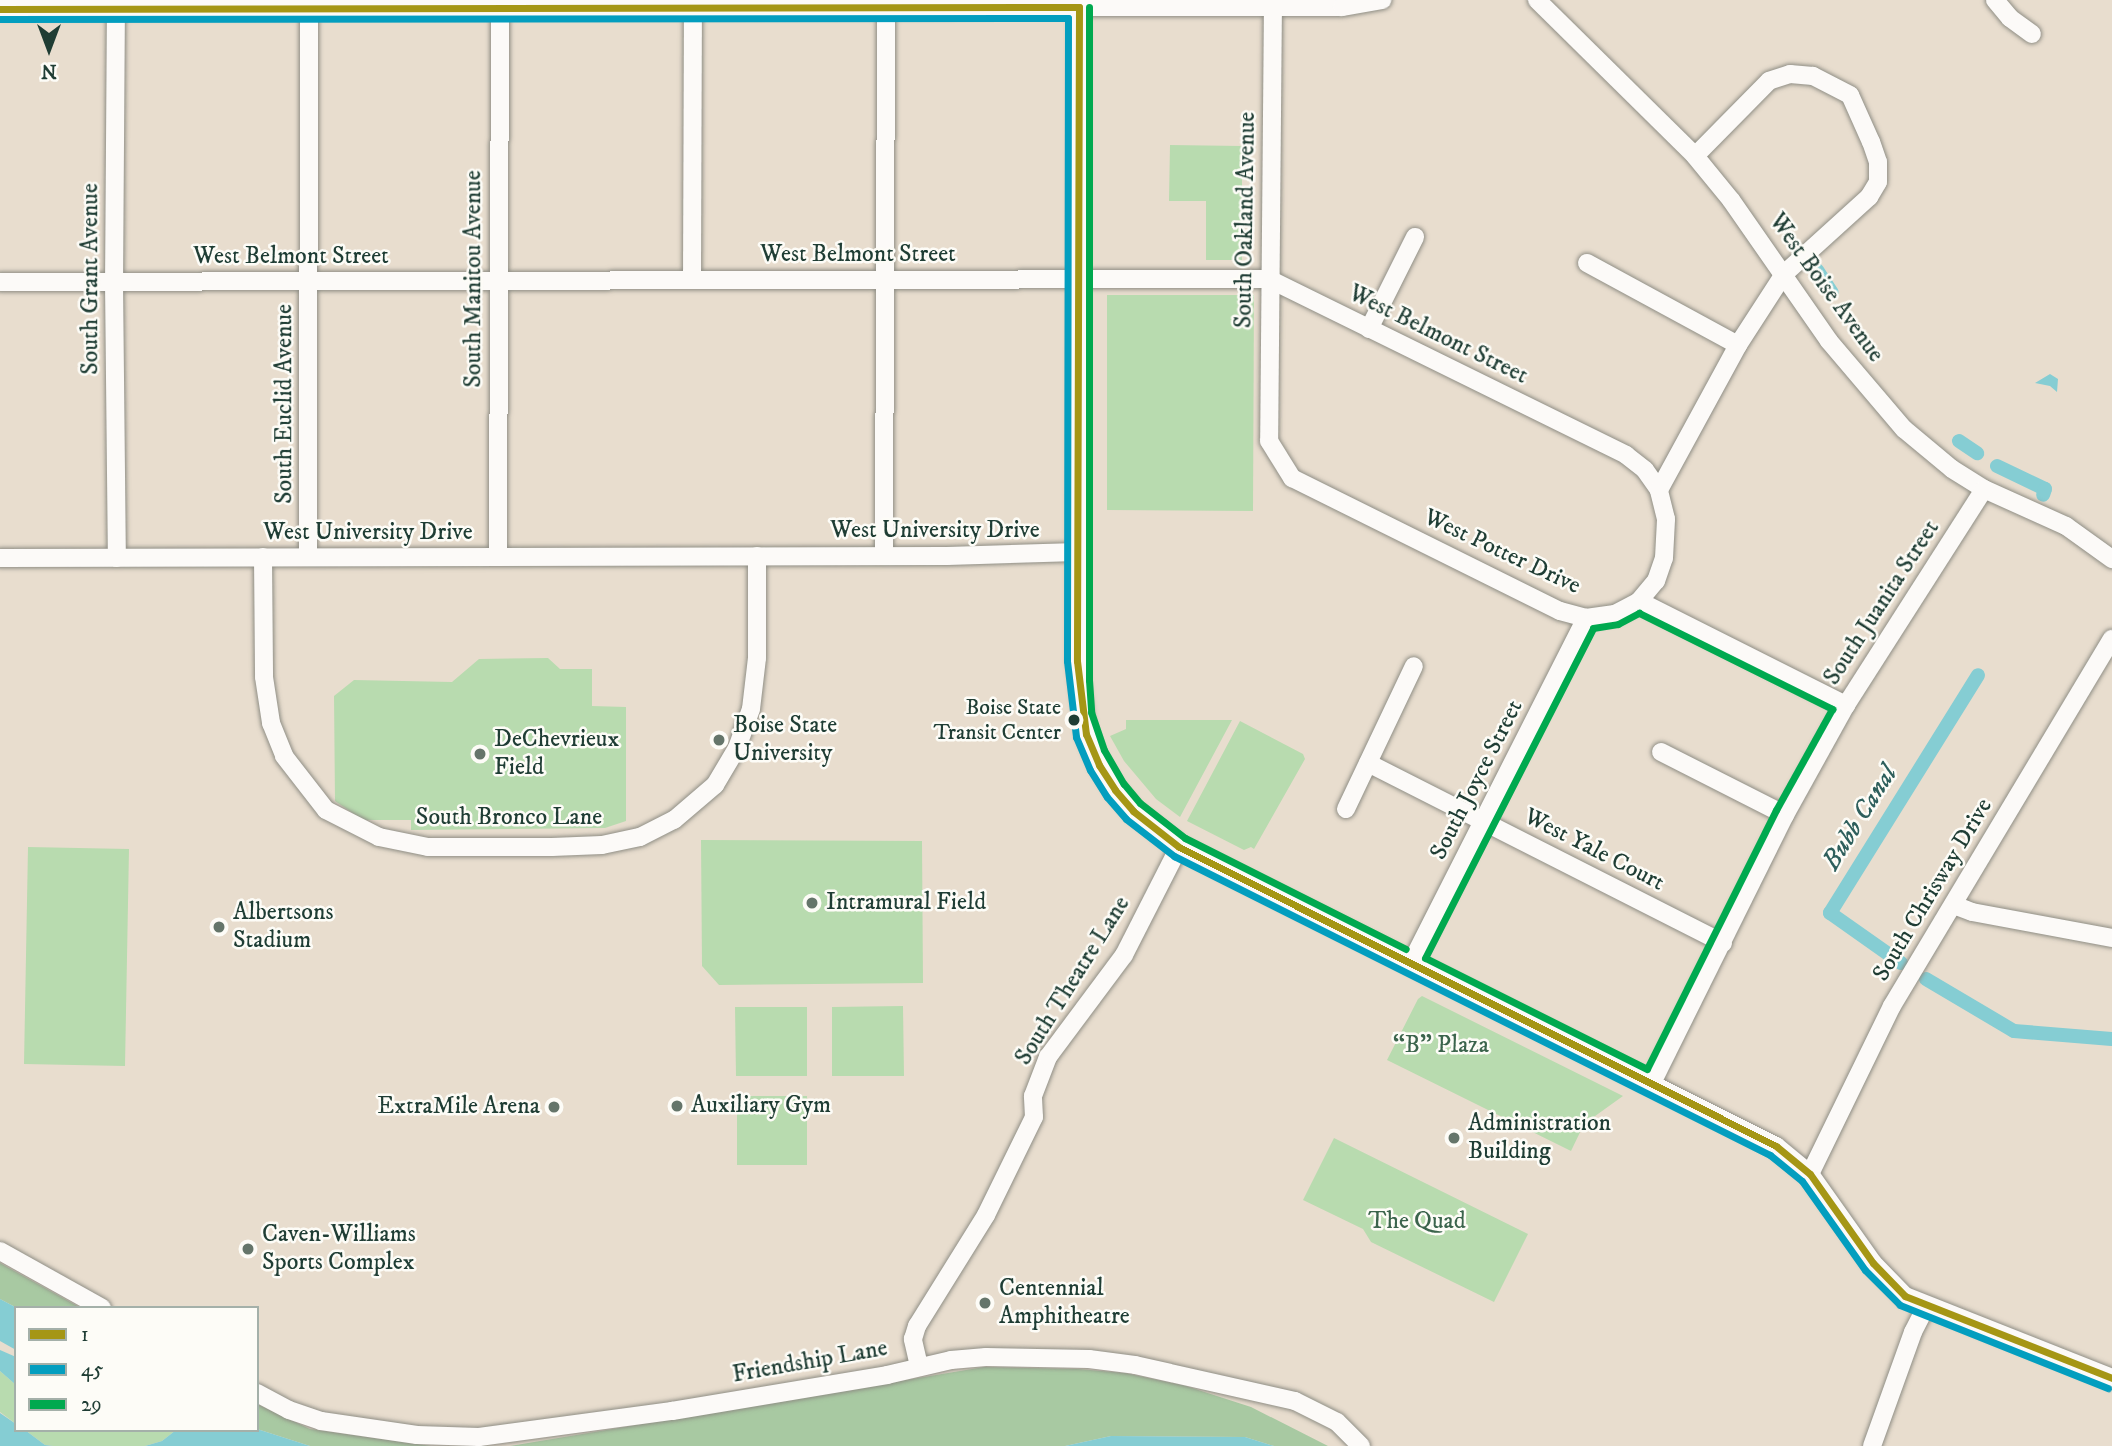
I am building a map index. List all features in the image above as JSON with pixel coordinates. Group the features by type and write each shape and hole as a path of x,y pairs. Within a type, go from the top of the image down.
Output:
{"street":[{"path":"0,9 116,5 309,4 1273,4 1342,7 1382,0"},
{"name":"West Boise Avenue","path":"1537,0 1695,156 1731,200 1829,341 1904,429 1952,469 1984,489 2066,526 2112,559"},
{"path":"1995,0 2010,18 2032,34"},
{"name":"South Euclid Avenue","path":"308,557 309,4"},
{"name":"South Manitou Avenue","path":"498,558 500,4"},
{"path":"692,280 693,4"},
{"path":"884,556 886,4"},
{"path":"1079,4 1077,661 1086,734 1099,765 1115,790 1133,811 1179,847 1776,1146 1810,1174 1887,1282 1926,1307 2112,1378"},
{"name":"South Oakland Avenue","path":"1269,441 1273,4"},
{"name":"South Grant Avenue","path":"116,5 114,282 117,558"},
{"path":"1695,156 1769,81 1790,74 1813,76 1850,95 1878,162 1878,182 1869,197 1784,274 1738,345 1659,490 1667,519 1664,558 1656,581 1639,601 1846,705"},
{"path":"1369,328 1415,237"},
{"path":"1587,264 1738,345"},
{"name":"West Belmont Street","path":"0,282 1269,279 1626,455 1645,470 1659,490"},
{"name":"West Potter Drive","path":"1269,441 1292,478 1560,611 1586,618 1615,614 1639,601"},
{"name":"South Juanita Street","path":"1652,1083 1784,815 1846,705 1984,489"},
{"name":"West University Drive","path":"0,558 884,556 1050,555 1077,552"},
{"name":"South Bronco Lane","path":"263,557 264,677 271,723 284,756 326,810 379,836 428,847 552,847 602,845 640,837 674,820 715,785 737,748 751,709 757,658 757,556"},
{"name":"South Joyce Street","path":"1410,963 1586,618"},
{"name":"South Chrisway Drive","path":"1810,1174 1892,1006 2112,639"},
{"path":"1346,809 1414,666"},
{"path":"1661,752 1784,815"},
{"name":"West Yale Court","path":"1368,763 1723,943"},
{"name":"South Theatre Lane","path":"919,1366 913,1339 917,1326 986,1215 1034,1117 1033,1096 1048,1057 1124,955 1179,847"},
{"path":"1954,905 1972,912 2112,938"},
{"path":"0,1251 98,1306"},
{"path":"1871,1446 1913,1332 1926,1307"},
{"name":"Friendship Lane","path":"259,1394 289,1410 321,1421 458,1437 513,1435 672,1411 919,1366 986,1357 1089,1359 1135,1365 1295,1401 1337,1422 1361,1446"}],"green space":[{"path":"1170,145 1242,146 1242,260 1206,260 1206,201 1169,201"},
{"path":"1107,295 1254,295 1253,511 1107,510"},
{"name":"DeChevrieux Field","path":"548,658 560,669 592,669 592,706 626,707 626,821 605,828 411,830 411,820 363,820 335,801 334,696 354,680 452,682 479,659"},
{"path":"1126,720 1232,720 1180,817 1156,799 1124,761 1110,736 1126,729"},
{"path":"1240,721 1303,754 1305,759 1254,849 1251,847 1244,850 1187,821"},
{"name":"Intramural Field","path":"701,840 922,841 923,983 719,985 702,966"},
{"path":"28,847 129,849 125,1066 24,1064"},
{"name":"“B” Plaza","path":"1422,996 1623,1096 1584,1124 1571,1151 1387,1060"},
{"path":"903,1006 904,1076 832,1076 832,1007"},
{"path":"735,1007 807,1007 807,1076 736,1076"},
{"path":"737,1096 807,1096 807,1165 737,1165"},
{"name":"The Quad","path":"1334,1138 1528,1234 1494,1302 1371,1242 1363,1229 1303,1200"},
{"path":"0,1263 77,1306 14,1306 0,1299"},
{"path":"984,1367 1125,1373 1186,1386 1251,1407 1328,1446 1274,1446 1245,1437 1111,1436 1065,1446 510,1446"},
{"path":"0,1371 14,1383 14,1422 0,1412"},
{"path":"259,1405 310,1429 431,1446 310,1446 259,1430"},
{"path":"28,1432 173,1432 162,1441 145,1446 45,1445"}],"water":[{"path":"2050,374 2058,379 2057,392 2050,386 2035,383"},
{"path":"0,1299 14,1306 14,1349 0,1341"},
{"path":"0,1350 14,1356 14,1383 0,1371"},
{"path":"0,1413 14,1423 14,1432 28,1432 45,1445 53,1446 0,1446"},
{"path":"259,1430 310,1446 145,1446 162,1441 173,1432 259,1432"},
{"path":"1111,1436 1245,1437 1274,1446 1065,1446"}],"waterway":[{"name":"Bubb Canal","path":"1817,270 1832,293"},
{"name":"Bubb Canal","path":"1959,441 1977,453"},
{"name":"Bubb Canal","path":"1997,466 2045,489 2043,495"},
{"name":"Bubb Canal","path":"1901,963 1830,913 1978,675"},
{"name":"Bubb Canal","path":"1926,979 2014,1031 2112,1039"}],"transit line":[{"name":"1","path":"1079,7 1077,661 1086,734 1099,765 1115,790 1133,811 1179,847 1776,1146 1810,1174 1873,1263 1905,1296 2112,1378"},
{"name":"1","path":"0,9 1079,7"},
{"name":"29","path":"1089,7 1091,712 1104,750 1124,784 1140,803 1185,838 1406,949"},
{"name":"45","path":"0,19 1068,18 1067,661 1076,737 1090,770 1107,797 1126,819 1174,856 1770,1155 1802,1181 1865,1270 1900,1305 2108,1388"},
{"name":"29","path":"1639,613 1832,709 1776,810 1647,1069 1425,958 1593,628 1618,624 1639,613"}],"place":[{"name":"Boise State Transit Center","path":"1074,720"},
{"name":"Boise State University","path":"719,740"},
{"name":"DeChevrieux Field","path":"480,754"},
{"name":"Intramural Field","path":"812,903"},
{"name":"Albertsons Stadium","path":"219,927"},
{"name":"Auxiliary Gym","path":"677,1106"},
{"name":"ExtraMile Arena","path":"554,1107"},
{"name":"Administration Building","path":"1454,1138"},
{"name":"Caven-Williams Sports Complex","path":"248,1249"},
{"name":"Centennial Amphitheatre","path":"985,1303"}]}
